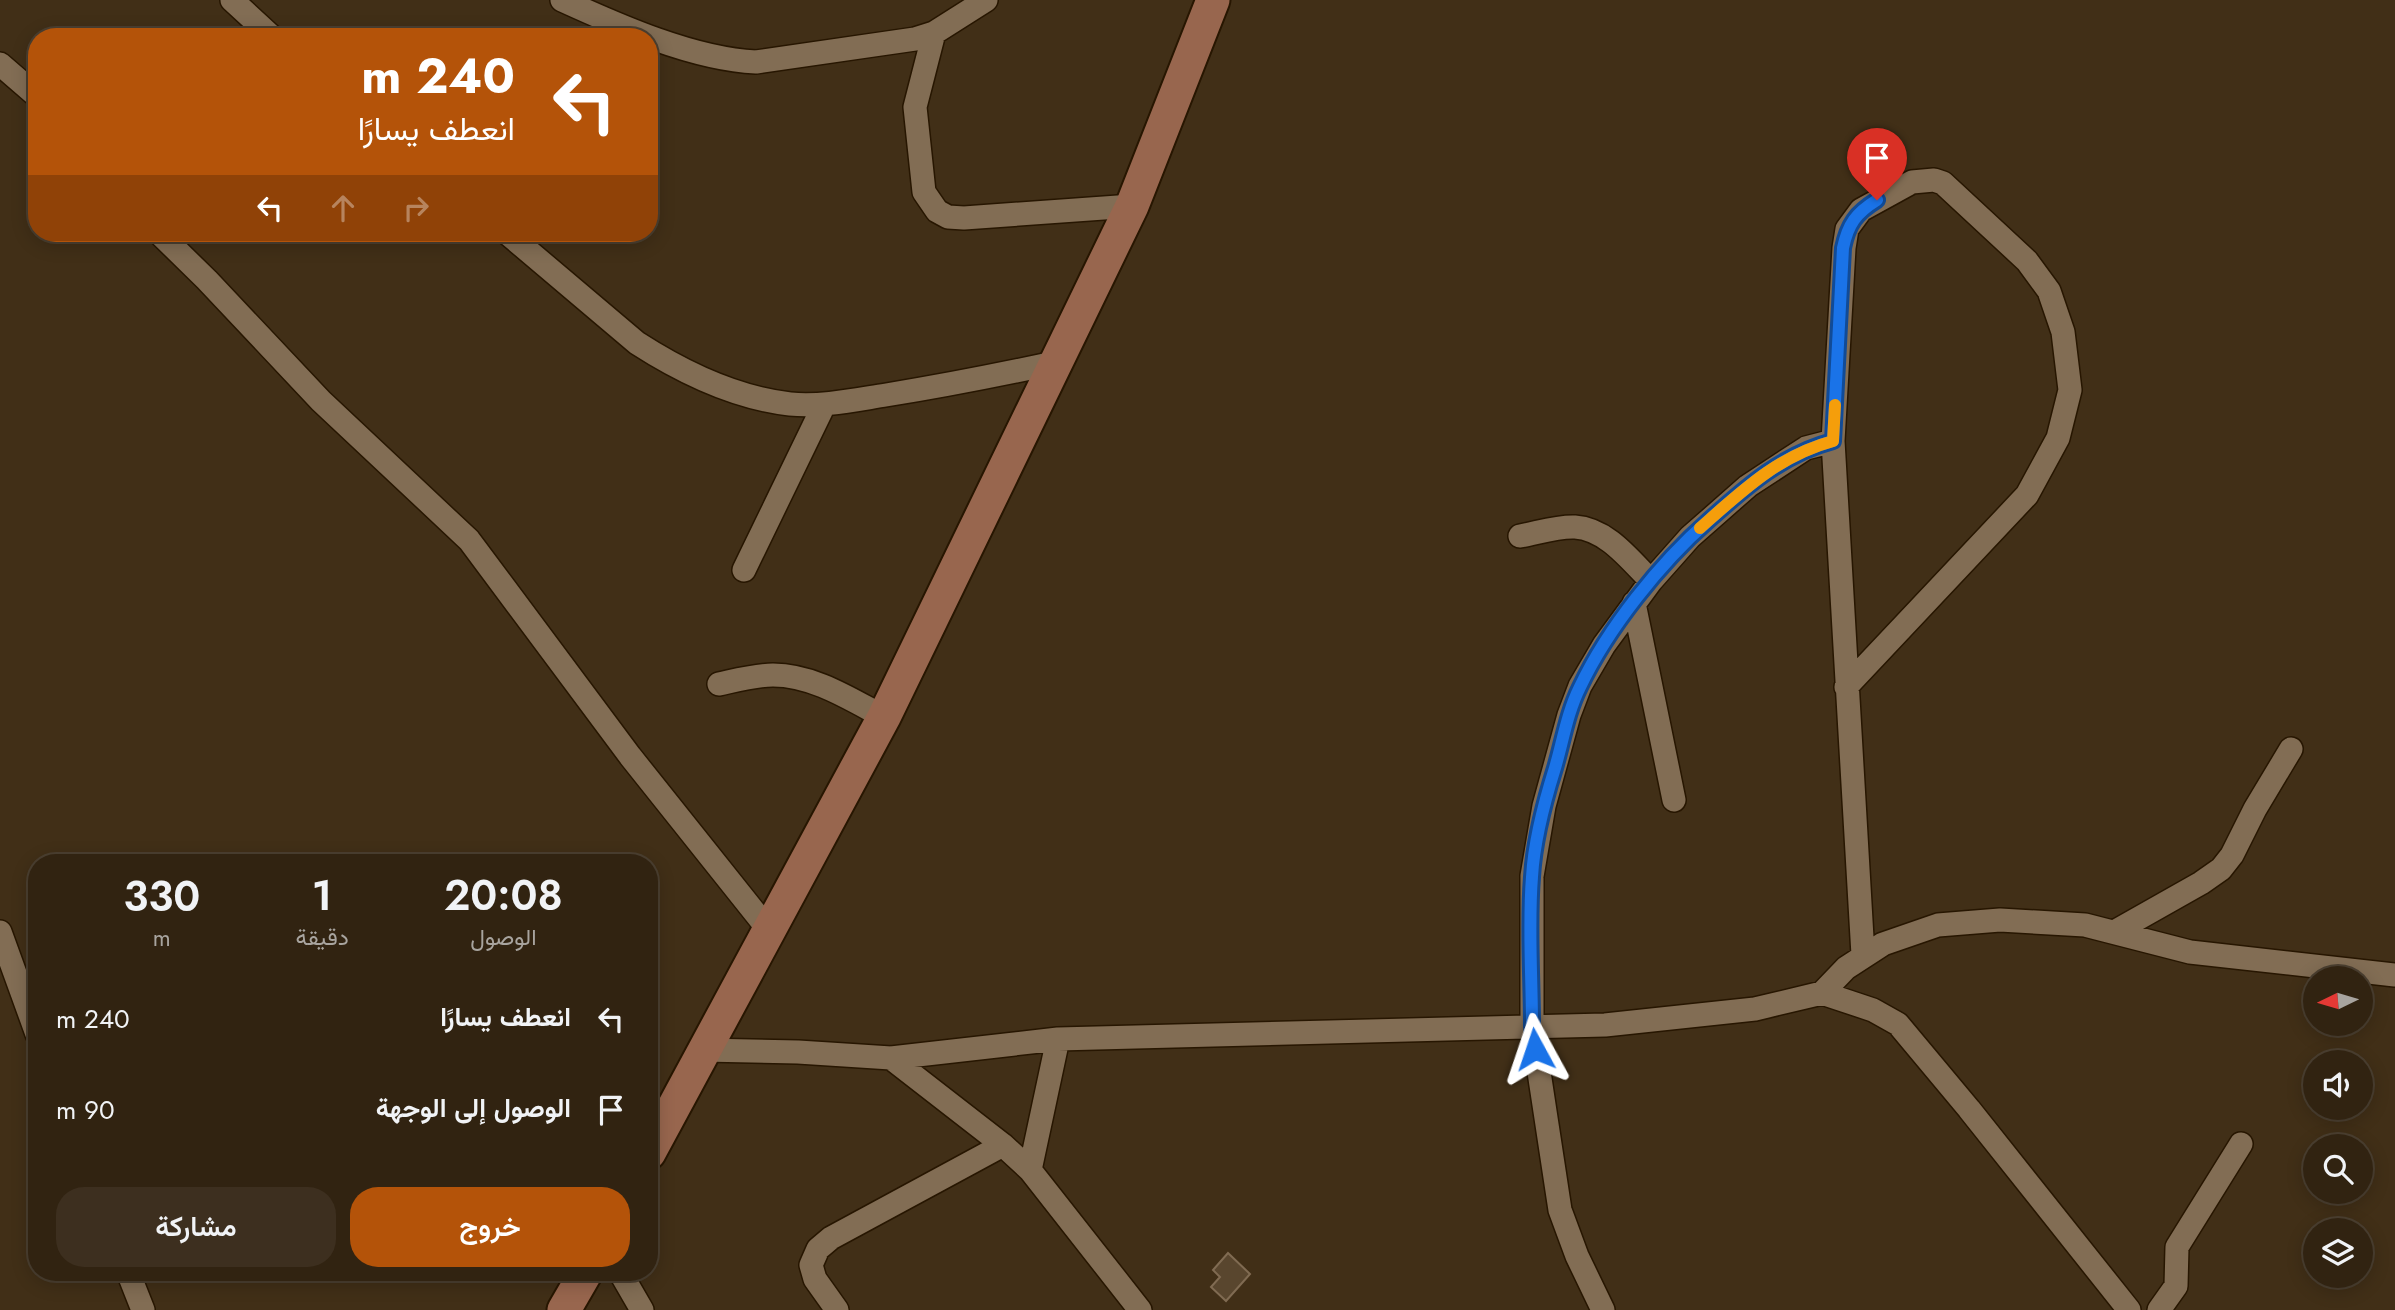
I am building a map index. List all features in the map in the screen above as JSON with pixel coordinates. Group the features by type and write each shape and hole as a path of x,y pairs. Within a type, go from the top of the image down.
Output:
{"main road":[{"path":"658,1136 884,717 1132,206 1213,0"},
{"path":"565,1310 581,1281"}],"street":[{"path":"232,0 262,28"},
{"path":"562,0 633,28"},
{"path":"658,38 736,61 785,60 885,45 934,33 986,0"},
{"path":"934,33 915,117 924,192 937,211 948,217 964,218 1132,206"},
{"path":"0,64 28,87"},
{"path":"1846,687 2027,495 2058,439 2070,390 2063,332 2049,291 2027,261 1943,183 1922,180 1893,191 1861,210 1847,229 1843,248 1833,441 1846,687 1863,955"},
{"path":"168,242 321,401 469,540 629,757 768,929"},
{"path":"518,242 615,325 660,358 761,399 824,405 963,382 1054,363"},
{"path":"744,570 824,405"},
{"path":"1603,1310 1577,1256 1560,1210 1532,1026 1532,877 1544,806 1569,715 1580,686 1604,645 1651,581 1690,537 1748,486 1806,448 1833,441"},
{"path":"1520,536 1574,527 1593,531 1614,545 1651,581"},
{"path":"1634,603 1674,800"},
{"path":"719,684 758,676 777,675 801,679 833,690 884,717"},
{"path":"2116,931 2221,869 2232,855 2255,809 2291,750"},
{"path":"1822,993 1863,955 1903,936 1938,925 2027,920 2085,925 2116,931 2190,952 2395,975"},
{"path":"0,932 28,1009"},
{"path":"703,1050 891,1058 1058,1039 1605,1025 1755,1009 1822,993 1873,1010 1898,1024 1986,1129 2129,1310"},
{"path":"1030,1170 1058,1039"},
{"path":"891,1058 1003,1145 1030,1170 1140,1310"},
{"path":"2159,1310 2176,1286 2177,1247 2241,1144"},
{"path":"837,1310 815,1279 811,1265 818,1249 831,1238 1003,1145"},
{"path":"132,1281 143,1310"},
{"path":"625,1281 642,1310"}],"building":[{"path":"1228,1253 1250,1274 1226,1301 1211,1287 1220,1277 1213,1270"}],"slow traffic":[{"path":"1700,528 1748,486 1784,460 1806,448 1833,441 1835,405"}],"route":[{"path":"1535,1049 1532,1026 1532,877 1544,806 1569,715 1580,686 1604,645 1634,603 1690,537 1748,486 1784,460 1806,448 1833,441 1843,248 1852,220 1861,210 1877,200"}]}
